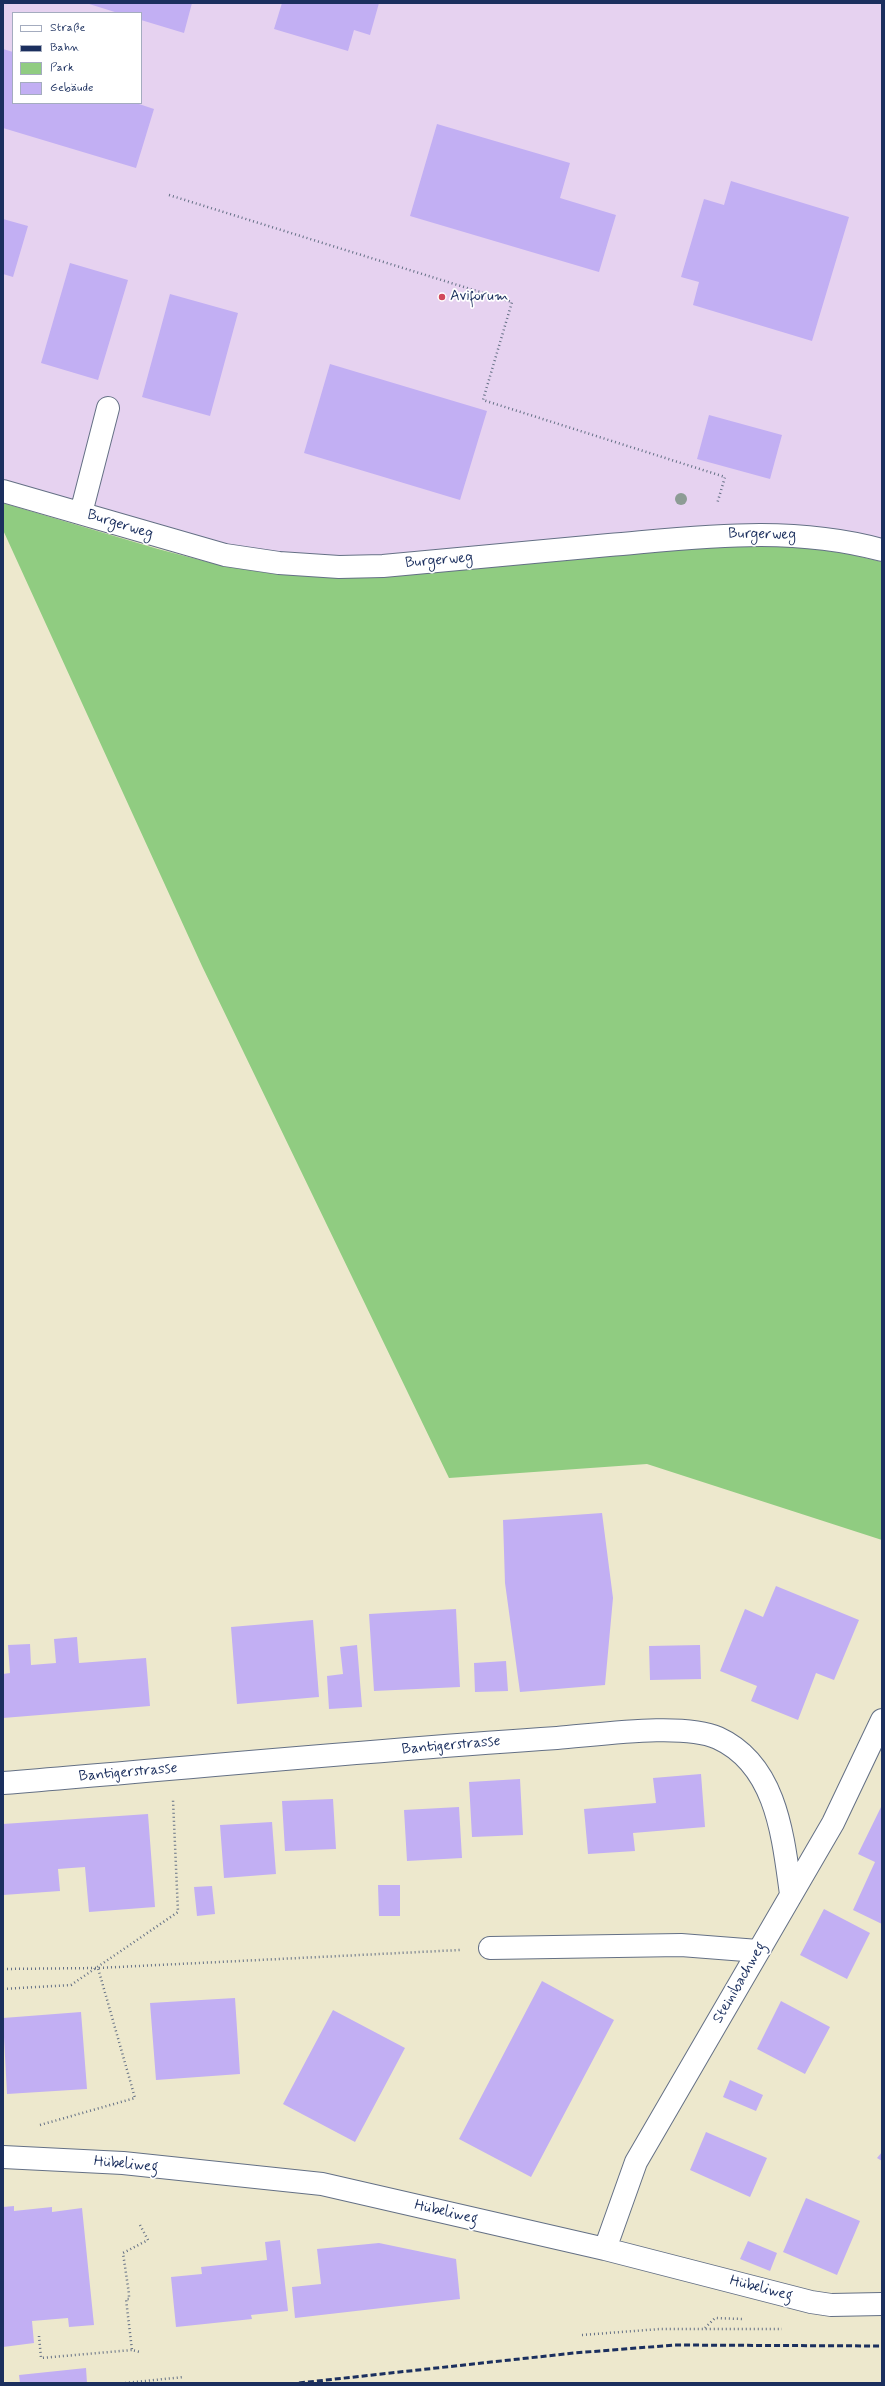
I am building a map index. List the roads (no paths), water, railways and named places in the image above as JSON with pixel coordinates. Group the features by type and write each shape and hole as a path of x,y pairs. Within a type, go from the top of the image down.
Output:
{"street":[{"path":"81,513 108,408"},
{"name":"Burgerweg","path":"3,491 225,555 279,563 339,567 383,566 724,535 791,534 854,543 882,550"},
{"name":"Steinibachweg","path":"605,2249 636,2162 833,1824 882,1720"},
{"name":"Bantigerstrasse","path":"3,1783 511,1741 682,1730 717,1738 749,1759 768,1790 782,1832 791,1894"},
{"path":"490,1948 681,1945 758,1951"},
{"name":"Hübeliweg","path":"3,2157 123,2163 322,2184 605,2249 811,2302 845,2306 882,2304"}],"railway":[{"path":"299,2383 574,2353 675,2345 882,2346"}],"place":[{"name":"Aviforum","path":"442,297"}]}
